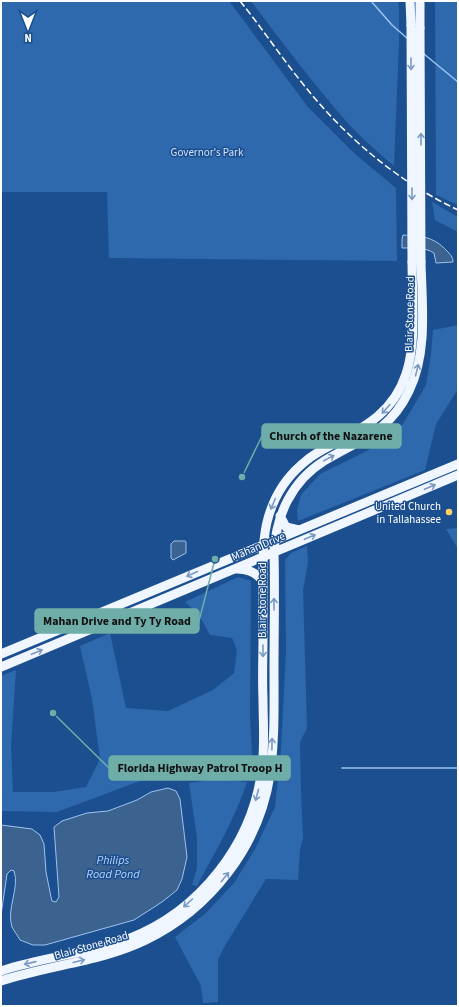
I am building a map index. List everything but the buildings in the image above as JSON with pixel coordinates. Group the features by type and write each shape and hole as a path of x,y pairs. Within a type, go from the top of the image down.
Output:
{"main road":[{"name":"Blair Stone Road","path":"1,971 114,944 147,931 169,918 202,890 224,865 233,851 248,820 259,787 264,742 263,545 268,518 280,490 294,471 314,455 357,431 373,421 383,412 395,397 406,374 411,351 417,315 421,262 416,27 410,1"},
{"name":"Blair Stone Road","path":"1,981 120,951 162,932 184,918 210,895 236,862 259,817 270,776 272,756 274,540 280,516 289,496 299,482 309,472 324,461 366,439 391,418 406,398 416,375 422,342 417,315 412,262 416,27 420,1"},
{"path":"373,421 380,428"},
{"name":"Mahan Drive","path":"1,654 458,464"},
{"path":"294,471 299,482"},
{"name":"Mahan Drive","path":"1,666 458,475"},
{"path":"280,516 286,527 299,530"},
{"path":"233,569 251,571 260,577 263,582"}],"green space":[{"name":"Governor's Park","path":"1,1 229,1 308,107 355,154 396,188 397,261 109,258 107,192 1,192"},
{"path":"251,1 398,1 399,42 394,166 345,120 285,46"},
{"path":"435,1 458,1 458,205 436,195"},
{"path":"432,202 458,217 458,232 435,220"},
{"path":"458,325 458,389 436,424 425,470 298,521 297,510 301,495 320,474 367,451 403,424 426,385 433,330"},
{"path":"458,528 458,549 446,529"},
{"path":"307,546 308,562 303,590 307,728 300,742 303,839 300,849 298,880 266,879 223,949 218,960 218,1002 203,1003 201,986 175,937 206,913 234,883 255,849 275,807 281,750 286,650 285,560 291,553"},
{"path":"238,577 251,581 250,715 252,756 204,760 156,775 57,812 1,811 1,676 16,670 11,746 13,792 54,792 86,787 100,759 92,699 80,646 110,633 126,708 168,711 213,690 234,673 237,650 232,638 210,635 199,615 185,602"},
{"path":"217,779 247,782 237,809 218,848 197,886 192,885 197,868 197,838 189,783"}],"water":[{"path":"403,235 426,238 437,242 450,254 453,262 436,263 434,253 430,251 419,248 402,248"},
{"path":"174,541 186,542 186,553 173,560 171,558 171,544"},
{"name":"Philips Road Pond","path":"168,788 176,791 180,799 187,857 182,879 177,890 162,902 134,920 45,945 33,945 20,940 12,927 11,920 15,878 14,871 11,870 7,874 1,915 1,825 32,829 40,835 44,844 46,872 51,897 52,901 56,902 59,897 54,827 62,821 87,813 108,811 137,800 151,792"}],"waterway":[{"path":"371,1 392,25 408,39"},
{"path":"424,54 458,82"},
{"path":"342,768 458,768"}],"railway":[{"path":"240,1 303,84 354,140 414,186 458,210"}],"place":[{"name":"Church of the Nazarene","path":"242,477"},
{"name":"United Church in Tallahassee","path":"449,512"},
{"name":"Mahan Drive and Ty Ty Road","path":"215,559"},
{"name":"Florida Highway Patrol Troop H","path":"53,713"}]}
